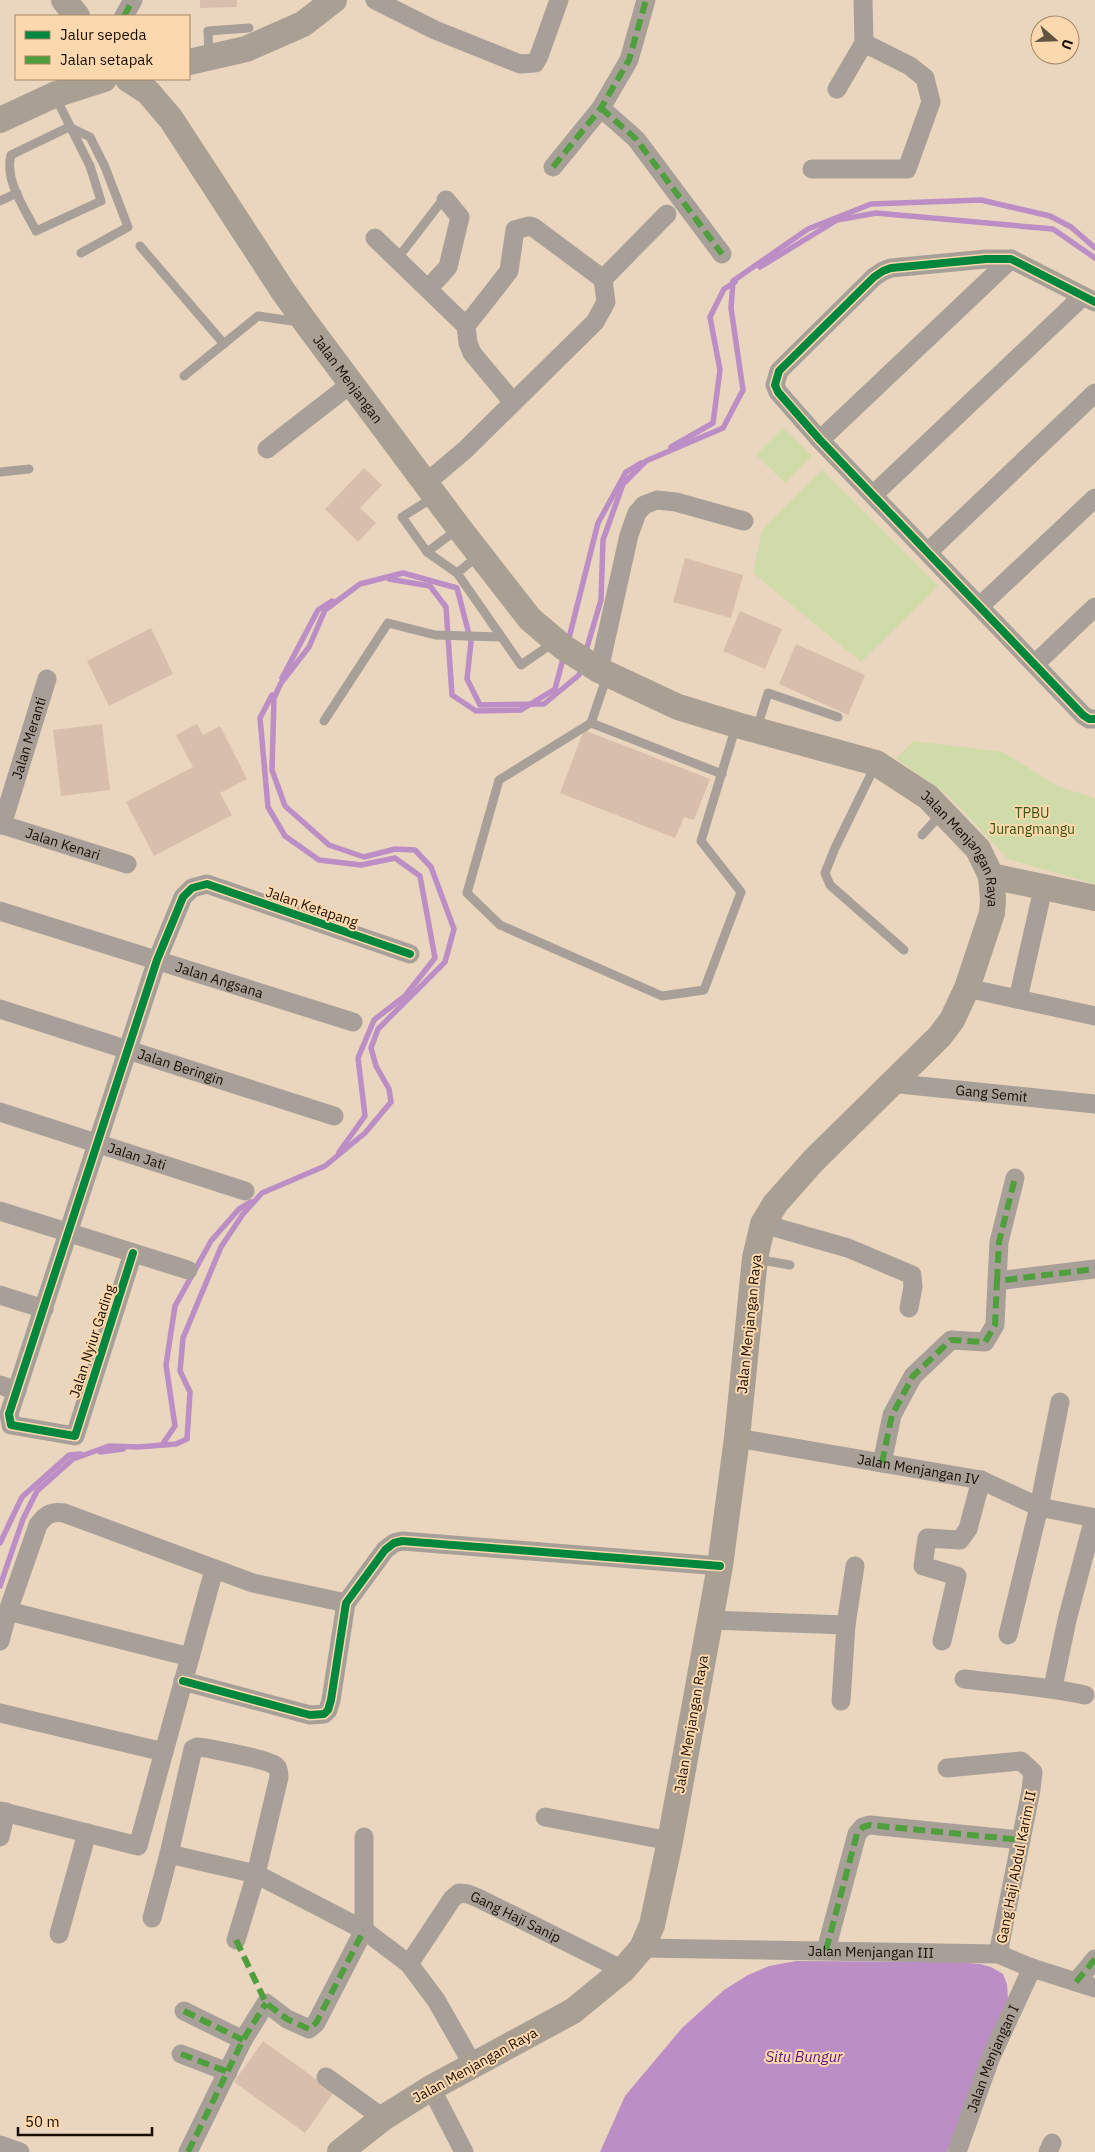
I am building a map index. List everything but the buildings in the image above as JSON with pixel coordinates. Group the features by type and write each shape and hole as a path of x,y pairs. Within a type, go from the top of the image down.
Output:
{"main road":[{"path":"64,0 76,15"},
{"path":"199,60 246,49 303,24 334,0"},
{"path":"0,120 54,95 101,80"},
{"name":"Jalan Menjangan","path":"130,80 148,92 171,119 283,291 479,555 530,619 559,644 598,669"},
{"name":"Jalan Menjangan Raya","path":"340,2152 384,2118 431,2088 573,2011 623,1970 642,1948 652,1926 670,1841 720,1566 737,1438 755,1258 763,1224 775,1204 813,1161 890,1083 940,1036 952,1020 967,988 992,913 991,876 978,849 928,797 876,763 746,728 678,707 598,669"},
{"path":"991,876 1095,898"}],"street":[{"path":"125,15 133,0"},
{"path":"375,0 434,30 520,64 536,62 559,0"},
{"path":"552,167 601,108 629,60 646,0"},
{"path":"837,88 864,43 864,0"},
{"path":"812,169 907,168 931,102 925,78 910,66 864,43"},
{"path":"601,108 636,139 722,254"},
{"path":"428,289 448,267 460,216 446,200"},
{"path":"603,279 667,214"},
{"path":"430,490 512,401 595,322 606,302 603,279 533,226 515,230 509,270 466,326"},
{"path":"375,238 466,326 468,343 472,353 512,401"},
{"path":"873,495 1089,299 1012,259 986,259 891,268 882,271 874,277 779,372 776,379 778,392 820,440 1083,715 1089,719 1095,719"},
{"path":"820,440 1012,259"},
{"path":"267,449 352,383"},
{"path":"928,552 1095,393"},
{"path":"980,606 1095,498"},
{"path":"598,669 629,536 637,514 644,505 657,500 676,502 744,521"},
{"path":"1035,664 1095,607"},
{"name":"Jalan Meranti","path":"1,824 47,680"},
{"name":"Jalan Kenari","path":"1,824 127,864"},
{"name":"Jalan Ketapang","path":"157,960 183,897 192,888 207,884 410,954"},
{"path":"1018,1000 1040,902"},
{"name":"Jalan Angsana","path":"0,911 353,1022"},
{"path":"9,1388 44,1309 157,960"},
{"path":"967,988 1095,1016"},
{"name":"Jalan Beringin","path":"0,1009 334,1116"},
{"name":"Gang Semit","path":"890,1083 1095,1104"},
{"name":"Jalan Jati","path":"0,1112 245,1191"},
{"path":"882,1463 892,1415 913,1376 951,1340 985,1342 995,1324 999,1242 1006,1207 1015,1178"},
{"path":"0,1211 188,1270"},
{"path":"763,1224 848,1248 912,1275 913,1287 909,1308"},
{"name":"Jalan Nyiur Gading","path":"9,1388 9,1414 12,1424 75,1436 133,1253"},
{"path":"996,1281 1095,1269"},
{"path":"0,1295 44,1309"},
{"path":"1008,1635 1039,1507 1060,1402"},
{"name":"Jalan Menjangan IV","path":"737,1438 981,1480 1039,1507 1094,1518"},
{"path":"942,1641 957,1576 923,1566 927,1538 960,1540 968,1529 981,1480"},
{"path":"0,1641 8,1611 38,1525 49,1513 64,1513 253,1583 346,1602"},
{"path":"1053,1687 1067,1620 1094,1518"},
{"path":"183,1681 310,1715 324,1714 328,1710 331,1700 346,1602 385,1550 394,1543 402,1541 720,1566"},
{"path":"841,1701 846,1625 855,1566"},
{"path":"0,1837 3,1812 138,1846 214,1570"},
{"path":"8,1611 190,1657"},
{"path":"710,1620 846,1625"},
{"path":"964,1679 1010,1685 1053,1687 1085,1695"},
{"path":"0,1713 164,1752"},
{"path":"152,1918 193,1749 197,1747 206,1748 274,1765 280,1777 256,1874 236,1940"},
{"name":"Gang Haji Abdul Karim II","path":"947,1768 1021,1762 1033,1772 998,1954"},
{"path":"544,1817 670,1841"},
{"path":"826,1950 857,1834 863,1827 870,1825 1021,1840"},
{"path":"59,1934 87,1833"},
{"path":"188,2152 243,2040 266,2003 300,2026 309,2029 312,2027 364,1930 364,1837"},
{"path":"169,1854 256,1874 364,1930 409,1964 436,2000 473,2065"},
{"name":"Gang Haji Sanip","path":"409,1964 452,1899 459,1893 478,1898 623,1970"},
{"name":"Jalan Menjangan III","path":"642,1948 998,1954 1032,1968 1095,1988"},
{"path":"1076,1982 1095,1959"},
{"name":"Jalan Menjangan I","path":"957,2152 990,2059 1032,1968"},
{"path":"184,2011 243,2040"},
{"path":"181,2054 228,2072"},
{"path":"326,2077 384,2118"},
{"path":"431,2088 464,2152"},
{"path":"0,2145 20,2152"}],"lane":[{"path":"199,60 208,30 249,28"},
{"path":"54,95 90,166 101,201 36,231 17,193 8,166 11,155 69,127"},
{"path":"69,127 90,137 105,167 128,227 81,253"},
{"path":"0,201 17,193"},
{"path":"397,259 441,202 446,200"},
{"path":"140,246 224,344"},
{"path":"184,376 258,316 306,323"},
{"path":"0,472 29,469"},
{"path":"430,490 402,517 427,552 456,573 521,665 559,644"},
{"path":"427,552 459,528"},
{"path":"456,573 479,555"},
{"path":"324,721 388,624 435,635 501,637"},
{"path":"591,723 598,669"},
{"path":"591,723 499,780 467,893 500,925 662,996 704,990 742,892 701,841 722,774 746,728 768,693 838,717"},
{"path":"591,723 722,774"},
{"path":"876,763 825,873 830,885 904,950"},
{"path":"922,835 942,812"},
{"path":"755,1258 790,1266"}],"green space":[{"path":"783,428 812,456 785,483 756,455"},
{"path":"822,470 938,586 861,662 753,573 762,530"},
{"name":"TPBU Jurangmangu","path":"914,741 1003,752 1057,786 1095,798 1095,884 1008,859 949,796 896,758"}],"water":[{"name":"Situ Bungur","path":"796,1961 958,1962 980,1964 991,1967 1003,1974 1007,1984 1008,1999 947,2152 600,2152 625,2096 682,2028 724,1990 748,1975 769,1966"}],"waterway":[{"path":"585,654 601,600 603,540 623,484 646,461 723,428 743,390 731,308 733,281 808,229 871,204 981,200 1050,216 1071,227 1095,248"},
{"path":"760,267 837,220 876,213 1053,229 1095,258"},
{"path":"671,447 713,423 720,370 710,317 724,289 735,282"},
{"path":"568,642 598,523 626,472 641,463"},
{"path":"0,1586 23,1519 37,1491 73,1459 109,1446 138,1447 176,1444 187,1439 190,1392 180,1371 183,1338 221,1247 243,1214 262,1193 325,1166 365,1133 391,1102 389,1089 376,1066 371,1048 378,1029 445,962 454,929 431,867 415,850 395,849 364,857 329,845 285,806 272,770 274,698 281,683 309,647 325,610 360,584 403,573 457,588 471,642 467,679 480,705 544,704 579,675 581,668"},
{"path":"389,579 430,586 446,607 452,695 476,711 521,710 555,689 564,655"},
{"path":"282,678 318,610 332,601"},
{"path":"272,695 260,718 268,807 285,836 319,860 361,865 395,858 420,876 435,958 405,996 374,1020 358,1058 365,1116 339,1152"},
{"path":"162,1445 175,1426 166,1365 175,1306 211,1241 239,1209 251,1202"},
{"path":"100,1452 123,1449"},
{"path":"0,1543 22,1497 69,1455 81,1454"}],"marked path":[{"path":"125,15 133,0"},
{"path":"553,167 601,108 629,60 646,0"},
{"path":"601,108 636,139 722,254"},
{"path":"997,1281 999,1242 1015,1178"},
{"path":"882,1463 892,1415 913,1376 951,1340 985,1342 995,1325 997,1281 1095,1269"},
{"path":"826,1950 857,1834 863,1827 870,1825 1021,1840"},
{"path":"236,1940 266,2003 287,2019 309,2029 316,2023 364,1930"},
{"path":"1076,1982 1095,1959"},
{"path":"188,2152 243,2040 266,2003"},
{"path":"184,2011 243,2040"},
{"path":"181,2054 228,2072"}],"cycle path":[{"path":"1095,302 1011,259 986,259 891,268 874,277 779,371 775,385 778,392 820,440 1083,715 1089,719 1095,719"},
{"path":"133,1253 75,1436 11,1425 9,1414 157,960 183,897 192,888 207,884 410,954"},
{"path":"183,1681 310,1715 324,1714 328,1710 331,1700 346,1603 385,1550 394,1543 402,1541 720,1566"}]}
